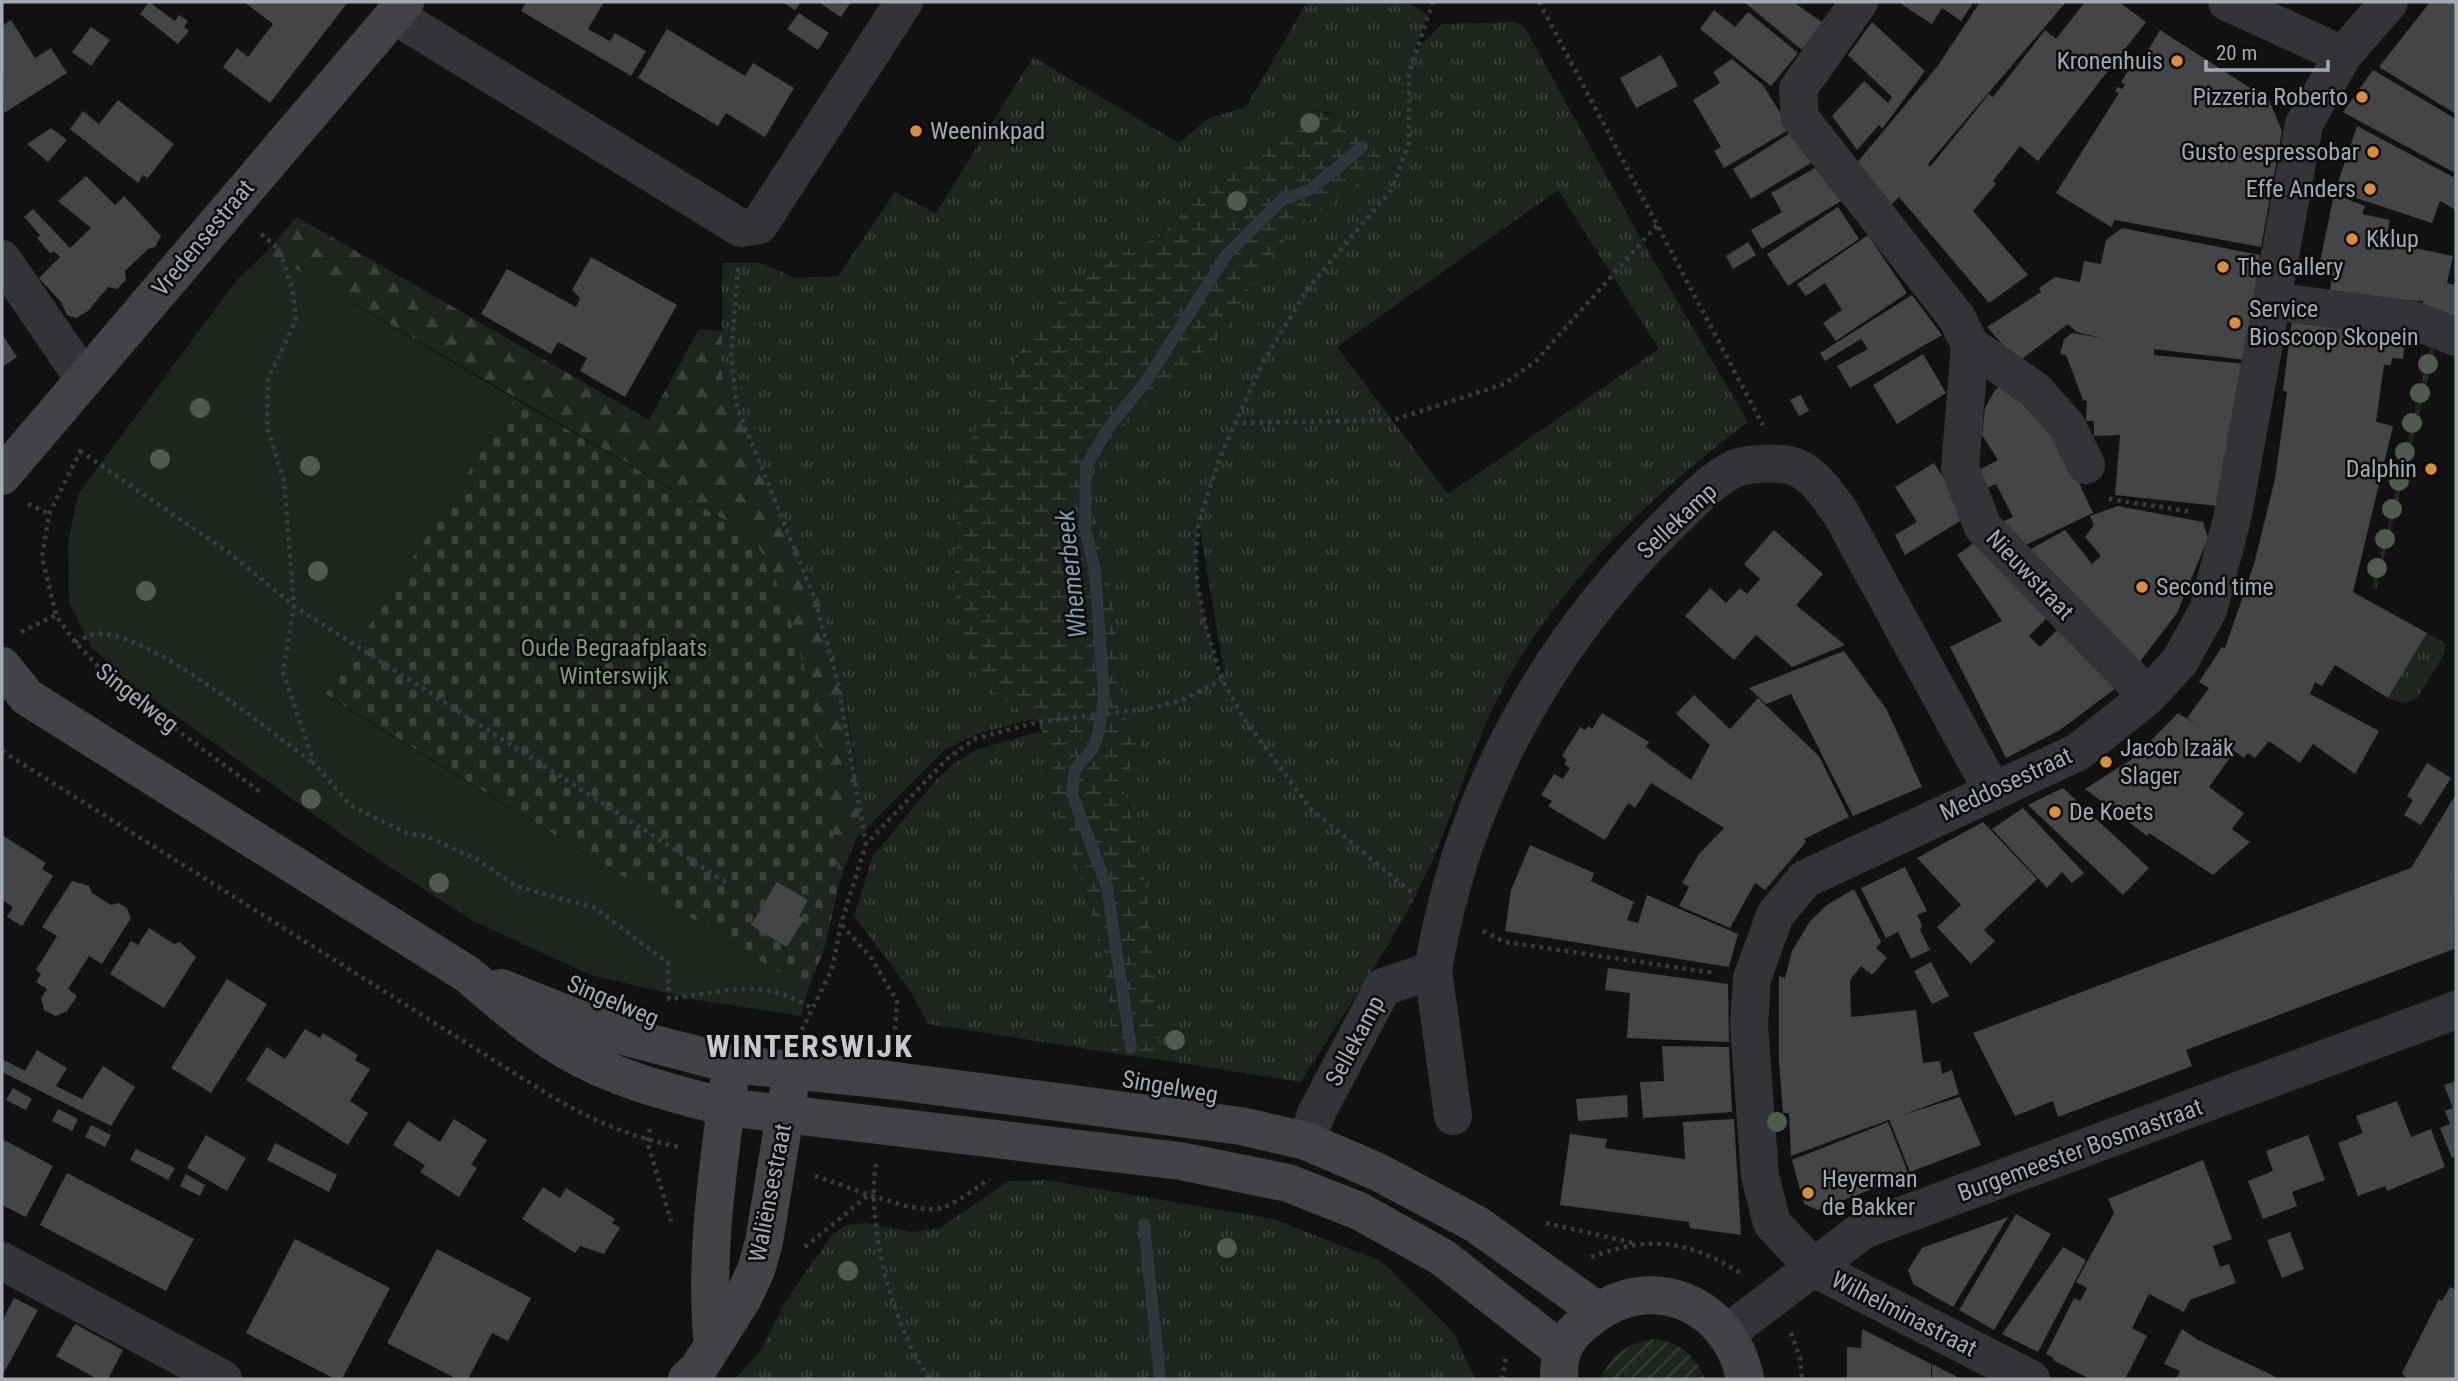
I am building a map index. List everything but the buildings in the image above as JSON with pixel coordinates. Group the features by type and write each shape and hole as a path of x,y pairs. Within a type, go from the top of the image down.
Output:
{"main road":[{"name":"Vredensestraat","path":"2,475 399,8"},
{"name":"Singelweg","path":"7,651 27,697 467,974 526,1024 566,1050 658,1090 726,1107 1180,1161 1288,1184 1359,1211 1432,1252 1560,1365"},
{"name":"Singelweg","path":"467,974 616,1034 731,1064 888,1080 1228,1124 1306,1141 1378,1172 1476,1224 1598,1311"},
{"name":"Waliënsestraat","path":"713,1345 709,1306 720,1154 731,1064"},
{"name":"Waliënsestraat","path":"687,1379 743,1298 756,1270 792,1071"},
{"path":"1560,1365 1576,1329 1598,1311 1628,1298 1655,1295 1683,1301 1708,1314 1727,1333 1741,1358 1745,1379"}],"street":[{"path":"399,8 741,228 759,225 904,2"},
{"path":"1859,2 1798,89 1800,118 1957,318 1970,345 2035,390 2067,426 2086,465"},
{"path":"2227,2 2289,20 2343,55"},
{"name":"Meddosestraat","path":"1814,1268 1772,1223 1760,1176 1749,1026 1752,978 1774,915 1805,879 2078,752 2148,696 2180,661 2208,610 2232,519 2304,124 2343,55 2389,2"},
{"path":"2,259 84,379"},
{"path":"2272,301 2413,320 2456,337"},
{"name":"Nieuwstraat","path":"1970,345 1959,468 1983,527 2148,696"},
{"path":"1783,463 1811,475 1840,512 1992,790"},
{"name":"Sellekamp","path":"1453,1116 1433,970 1443,913 1475,817 1530,699 1584,618 1644,549 1695,499 1735,468 1783,463"},
{"name":"Sellekamp","path":"1306,1141 1317,1112 1383,987 1433,970"},
{"name":"Burgemeester Bosmastraat","path":"1727,1333 1863,1230 2456,1010"},
{"path":"2,1261 223,1379"},
{"name":"Wilhelminastraat","path":"1814,1268 2031,1379"}],"path":[{"path":"1433,2 1421,29 1409,73 1409,142 1392,189 1308,287 1263,362 1234,423 1199,521 1197,584 1206,627 1223,680 1245,720 1310,808 1395,882 1443,913 1505,942 1752,978"},
{"path":"1539,2 1783,463"},
{"path":"228,208 279,249 293,292 296,320 268,379 267,428 284,481 294,606 283,672 314,763"},
{"path":"1234,423 1393,420 1504,384 1536,361 1658,224"},
{"path":"741,228 731,356 737,407 814,597 838,683 866,844 841,924 832,969 802,1031"},
{"path":"80,451 231,554 294,606 730,885"},
{"path":"2086,465 2099,497 2232,519"},
{"name":"Singelweg","path":"49,514 42,557 56,615 75,642 114,683 265,796"},
{"path":"7,651 56,615"},
{"path":"75,642 96,634 131,642 171,659 314,763 351,806 407,833 426,836 478,860 516,886 595,908 668,962 669,999 761,987 790,995 813,1009"},
{"path":"866,844 890,821 924,780 974,739 1038,722 1147,709 1182,700 1223,680"},
{"path":"2,751 554,1098 590,1118 647,1141 720,1154"},
{"path":"841,924 872,959 897,1001 894,1043"},
{"path":"790,1029 815,1032"},
{"path":"881,1041 908,1045"},
{"path":"658,1090 647,1141 674,1229"},
{"path":"777,1165 871,1193 904,1207 931,1210 943,1207 991,1177"},
{"path":"871,1193 889,1294 930,1379"},
{"path":"1536,1215 1547,1223 1634,1243 1669,1244 1707,1252 1742,1273 1770,1301"},
{"path":"1496,1351 1505,1359 1502,1379"}],"green space":[{"path":"1307,2 1407,2 1428,14 1415,51 1442,24 1516,22 1524,26 1642,241 1748,422 1678,479 1611,542 1580,576 1526,649 1491,713 1417,893 1301,1082 1161,1060 1130,808 1121,786 1140,745 1123,712 1113,603 1093,506 1093,477 1113,434 1138,415 1221,335 1262,267 1293,232 1355,187 1384,143 1329,112 1309,111 1204,190 1159,237 1130,248 1069,289 966,454 959,500 954,579 1020,711 1034,719 977,734 946,749 856,839 860,803 855,761 842,684 818,597 722,376 722,263 760,263 796,278 838,276 895,192 936,213 1033,57 1179,143 1207,119 1246,107","holes":["1558,190 1659,349 1448,494 1337,347","1199,524 1224,672 1209,682 1220,673 1200,600 1196,562"]},
{"path":"1309,111 1340,117 1366,131 1384,143 1380,156 1355,187 1293,232 1262,267 1221,335 1138,415 1113,434 1093,476 1093,506 1113,603 1123,712 1140,745 1122,786 1140,851 1150,921 1161,1060 1112,1053 1108,982 1086,893 1062,827 1047,774 1051,751 1038,722 997,695 974,672 962,640 954,579 959,500 966,454 986,404 1019,354 1069,289 1130,248 1160,237 1204,190"},
{"path":"297,217 649,420 699,329 722,331 722,376 818,597 842,684 860,803 856,839 840,880 809,684 754,537 266,252"},
{"path":"266,252 515,399 325,695 808,990 801,1016 697,1000 590,975 471,920 355,844 130,683 91,647 69,603 68,542 78,494 236,281"},
{"path":"2430,348 2435,349 2376,590 2372,589 2376,573 2372,572 2374,562 2379,563 2384,543 2379,542 2381,533 2386,534 2391,514 2386,512 2388,504 2393,504 2397,486 2393,484 2395,475 2399,475 2404,457 2400,455 2402,446 2406,447 2411,428 2407,426 2409,419 2413,420 2418,398 2414,397 2416,388 2420,389 2425,370 2421,368"},
{"name":"Oude Begraafplaats Winterswijk","path":"515,399 754,537 783,596 809,684 840,880 825,946 808,990 325,694"},
{"path":"2427,633 2446,644 2444,655 2417,698 2403,702 2388,698"},
{"path":"1042,731 1051,751 1047,774 1062,827 1075,857 1103,955 1108,982 1112,1053 928,1024 909,989 854,916 873,856 937,779 952,765 978,749"},
{"path":"1046,1180 1273,1219 1381,1261 1454,1333 1475,1379 734,1379 759,1353 786,1301 830,1237 845,1225 866,1223 913,1232 940,1228 1009,1181"},
{"path":"1653,1339 1671,1343 1685,1351 1705,1379 1601,1379 1610,1363 1621,1352 1635,1344"}],"waterway":[{"name":"Whemerbeek","path":"1131,1048 1107,887 1072,794 1075,769 1092,750 1098,735 1104,697 1095,571 1085,528 1086,467 1107,430 1147,380 1227,254 1282,200 1311,189 1362,147"},
{"name":"Whemerbeek","path":"1144,1224 1160,1379"}],"place":[{"name":"Kronenhuis","path":"2177,61"},
{"name":"Pizzeria Roberto","path":"2362,97"},
{"name":"Weeninkpad","path":"916,131"},
{"name":"Gusto espressobar","path":"2373,152"},
{"name":"Effe Anders","path":"2370,189"},
{"name":"Kklup","path":"2352,239"},
{"name":"The Gallery","path":"2223,267"},
{"name":"Service Bioscoop Skopein","path":"2235,323"},
{"name":"Dalphin","path":"2431,469"},
{"name":"Second time","path":"2142,587"},
{"name":"Jacob Izaäk Slager","path":"2106,762"},
{"name":"De Koets","path":"2055,812"},
{"name":"Heyerman de Bakker","path":"1808,1193"}],"district":[{"name":"WINTERSWIJK","path":"810,1046"}]}
